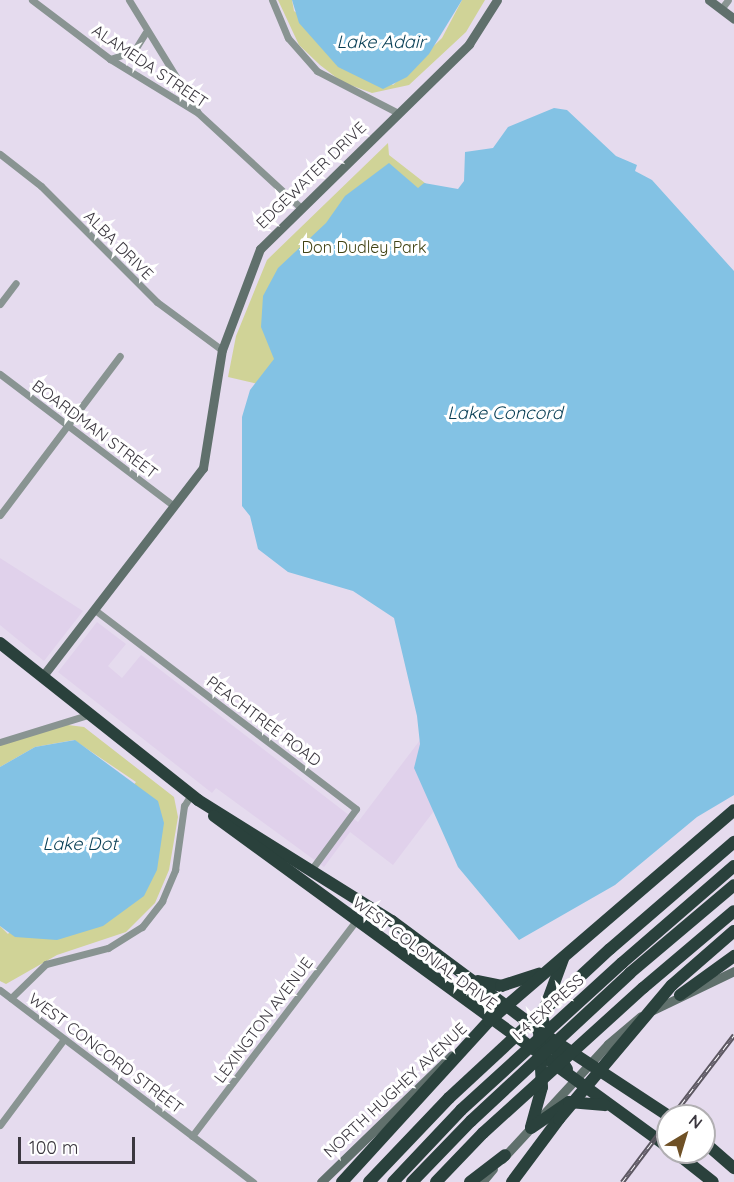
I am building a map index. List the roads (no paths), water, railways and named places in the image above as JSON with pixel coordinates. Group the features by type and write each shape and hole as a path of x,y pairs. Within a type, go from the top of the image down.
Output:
{"highway":[{"name":"WEST COLONIAL DRIVE","path":"0,643 87,715 194,798 232,833 356,921 489,1021 656,1138"},
{"name":"WEST COLONIAL DRIVE","path":"194,798 311,870 464,975 543,1034 656,1107"},
{"path":"342,1182 489,1021 734,810"},
{"path":"369,1182 449,1098 610,949 734,842"},
{"name":"I-4 EXPRESS","path":"412,1182 626,968 734,866"},
{"name":"I-4 EXPRESS","path":"393,1182 461,1110 626,968 734,885"},
{"path":"436,1182 483,1133 643,988 734,911"},
{"path":"512,1182 559,1119 676,990 734,931"},
{"path":"676,990 734,956"},
{"path":"531,1128 544,1060 542,1016 564,957"},
{"path":"464,975 501,986 546,972"},
{"path":"543,1034 574,1080"},
{"path":"531,1128 556,1107 578,1100 622,1114"},
{"path":"716,1152 734,1168"},
{"path":"470,1182 505,1155"},
{"path":"690,1164 713,1182"}],"street":[{"name":"ALAMEDA STREET","path":"32,0 110,59 198,113 301,208"},
{"path":"129,0 146,32 198,113"},
{"path":"272,0 288,38 317,71 396,112"},
{"name":"EDGEWATER DRIVE","path":"42,677 174,506 206,460 222,350 256,256 396,112 469,44 497,0"},
{"path":"709,0 734,19"},
{"path":"721,9 728,0"},
{"path":"110,59 134,51 146,32"},
{"name":"ALBA DRIVE","path":"0,153 41,186 157,302 222,350"},
{"path":"0,304 16,283"},
{"path":"0,514 120,356"},
{"name":"BOARDMAN STREET","path":"0,374 174,506"},
{"name":"PEACHTREE ROAD","path":"95,610 356,809 311,870"},
{"path":"0,742 87,715"},
{"path":"11,998 46,964 108,948 142,927 175,870 184,806 194,798"},
{"name":"LEXINGTON AVENUE","path":"192,1136 356,921"},
{"path":"482,1182 590,1063 642,1015 676,990 734,971"},
{"name":"WEST CONCORD STREET","path":"0,990 253,1182"},
{"name":"NORTH HUGHEY AVENUE","path":"321,1182 396,1105 489,1021"},
{"path":"0,1125 64,1039"}],"water":[{"name":"Lake Adair","path":"292,0 462,0 429,54 407,77 383,89 338,67 299,23"},
{"name":"Lake Concord","path":"554,108 567,110 616,156 637,165 635,171 652,180 734,271 734,795 697,817 615,885 519,940 458,867 414,768 420,744 417,716 394,618 353,591 288,572 258,549 250,516 242,506 242,417 250,390 274,359 261,327 263,296 278,268 326,223 345,196 389,163 418,188 424,183 458,189 464,181 465,152 493,148 508,127"},
{"name":"Lake Dot","path":"75,740 158,801 164,823 157,870 144,896 103,926 57,940 15,937 0,926 0,767 35,747"}],"railway":[{"path":"681,1104 734,1035"},
{"path":"622,1182 656,1137"}],"park label":[{"name":"Don Dudley Park","path":"364,247"}]}
